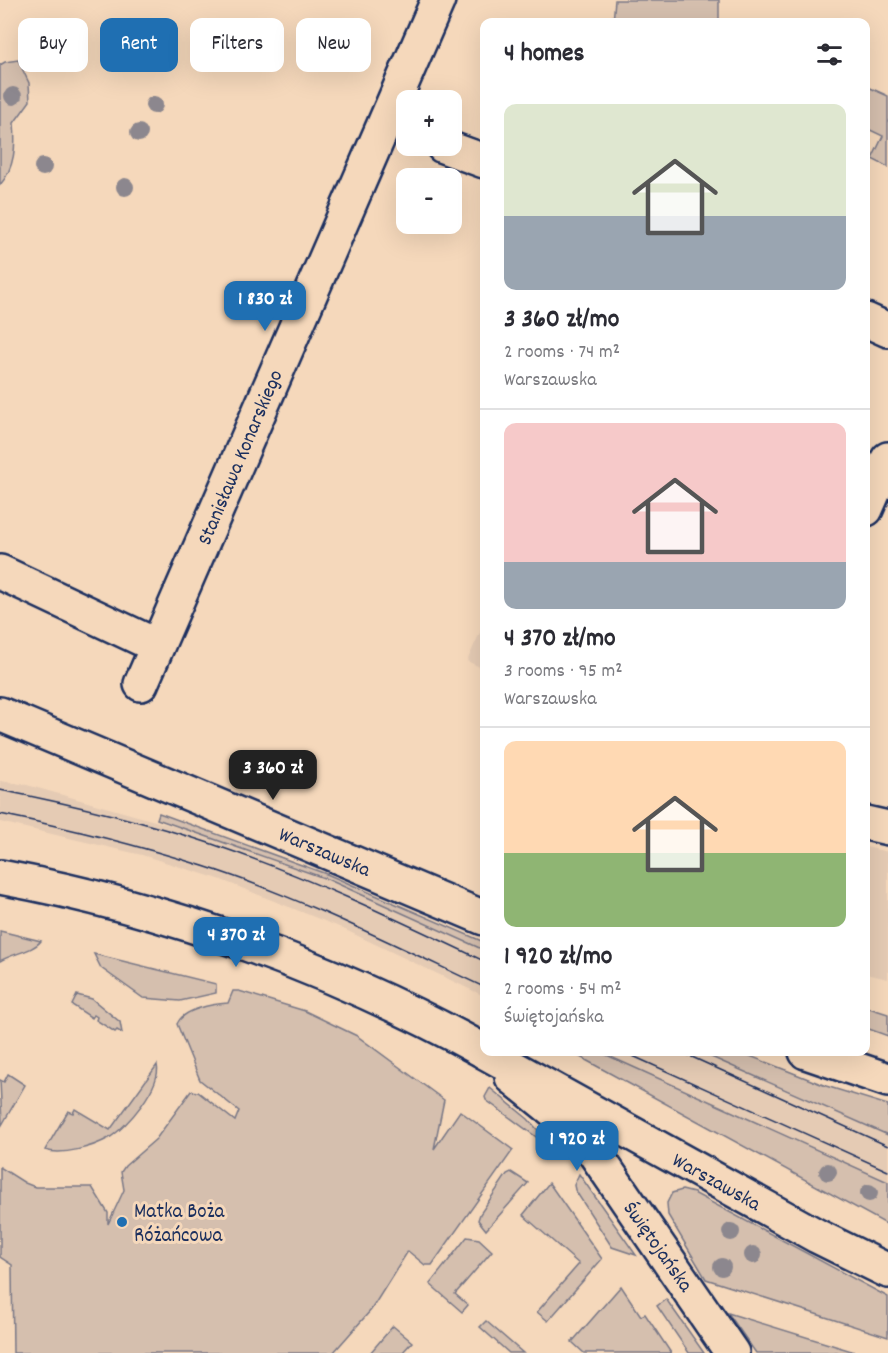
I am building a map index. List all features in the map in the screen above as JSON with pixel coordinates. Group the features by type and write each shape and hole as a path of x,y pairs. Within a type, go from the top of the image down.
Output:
{"main road":[{"name":"Stanisława Konarskiego","path":"141,684 395,128 438,0"},
{"path":"462,153 480,160"},
{"path":"870,322 888,330"},
{"path":"870,500 888,459"},
{"path":"0,572 157,646"},
{"name":"Warszawska","path":"0,714 480,916"},
{"path":"870,824 888,828"},
{"name":"Warszawska","path":"0,877 175,921 263,950 353,988 480,1049"},
{"name":"Świętojańska","path":"489,1056 564,1119 594,1152 732,1353"},
{"name":"Warszawska","path":"493,1056 817,1236 888,1271"},
{"path":"818,1056 888,1080"}],"shaded area":[{"path":"615,0 719,0 719,18 613,18"},
{"path":"18,60 18,72 24,72 29,83 30,101 14,123 15,140 12,164 0,185 0,65"},
{"path":"870,88 888,96 888,167 872,159 883,136 870,130"},
{"path":"480,633 480,667 467,661"},
{"path":"0,781 27,785 194,832 327,879 429,923 480,948 480,994 337,926 219,879 142,855 0,822"},
{"path":"159,813 329,875 480,940 480,948 327,879 157,819"},
{"path":"870,848 888,852 888,979 870,975"},
{"path":"0,931 41,941 33,948 0,961"},
{"path":"94,954 216,984 216,993 180,1001 143,998 101,968"},
{"path":"233,991 305,1011 357,1036 444,1100 434,1149 460,1111 513,1150 432,1265 425,1265 408,1251 371,1310 333,1353 13,1353 12,1265 0,1257 0,1167 35,1187 92,1187 108,1213 108,1224 124,1190 121,1172 156,1139 191,1091 198,1092 235,1121 239,1111 200,1080 177,1024 180,1019 192,1011 228,1003"},
{"path":"77,995 92,999 120,1022 122,1033 117,1030 115,1032 96,1020 97,1017 94,1015 92,1018 72,1005"},
{"path":"870,1008 888,1014 888,1036 870,1029"},
{"path":"578,1056 609,1056 888,1182 888,1225"},
{"path":"609,1056 709,1056 888,1135 888,1182"},
{"path":"709,1056 750,1056 826,1086 888,1105 888,1135"},
{"path":"157,1065 154,1084 148,1095 133,1116 116,1133 77,1150 52,1152 45,1150 68,1111 73,1113 75,1109 110,1130"},
{"path":"8,1074 25,1085 2,1125 0,1080 4,1082"},
{"path":"490,1088 528,1119 558,1153 486,1100 485,1097"},
{"path":"511,1172 528,1183 486,1230 478,1220 480,1214 507,1174"},
{"path":"579,1174 636,1255 612,1247 575,1190 574,1185"},
{"path":"549,1183 602,1259 548,1321 537,1312 579,1264 523,1215"},
{"path":"682,1190 694,1193 888,1297 888,1337 706,1279 668,1215 667,1203 672,1193"},
{"path":"467,1237 479,1239 492,1251 455,1294 468,1305 462,1312 430,1284"},
{"path":"621,1286 641,1316 645,1314 671,1353 584,1353 572,1342"},
{"path":"666,1299 704,1353 689,1353 657,1306"},
{"path":"728,1313 858,1353 756,1353"},
{"path":"486,1321 523,1353 509,1353 480,1327"},
{"path":"393,1326 412,1342 402,1353 370,1353"}],"tram line":[{"path":"0,790 160,828 247,856 384,914 480,959"},
{"path":"0,814 128,844 239,878 346,922 480,985"},
{"path":"633,1056 888,1171"},
{"path":"690,1056 888,1146"}],"place":[{"name":"Matka Boża Różańcowa","path":"122,1222"}]}
